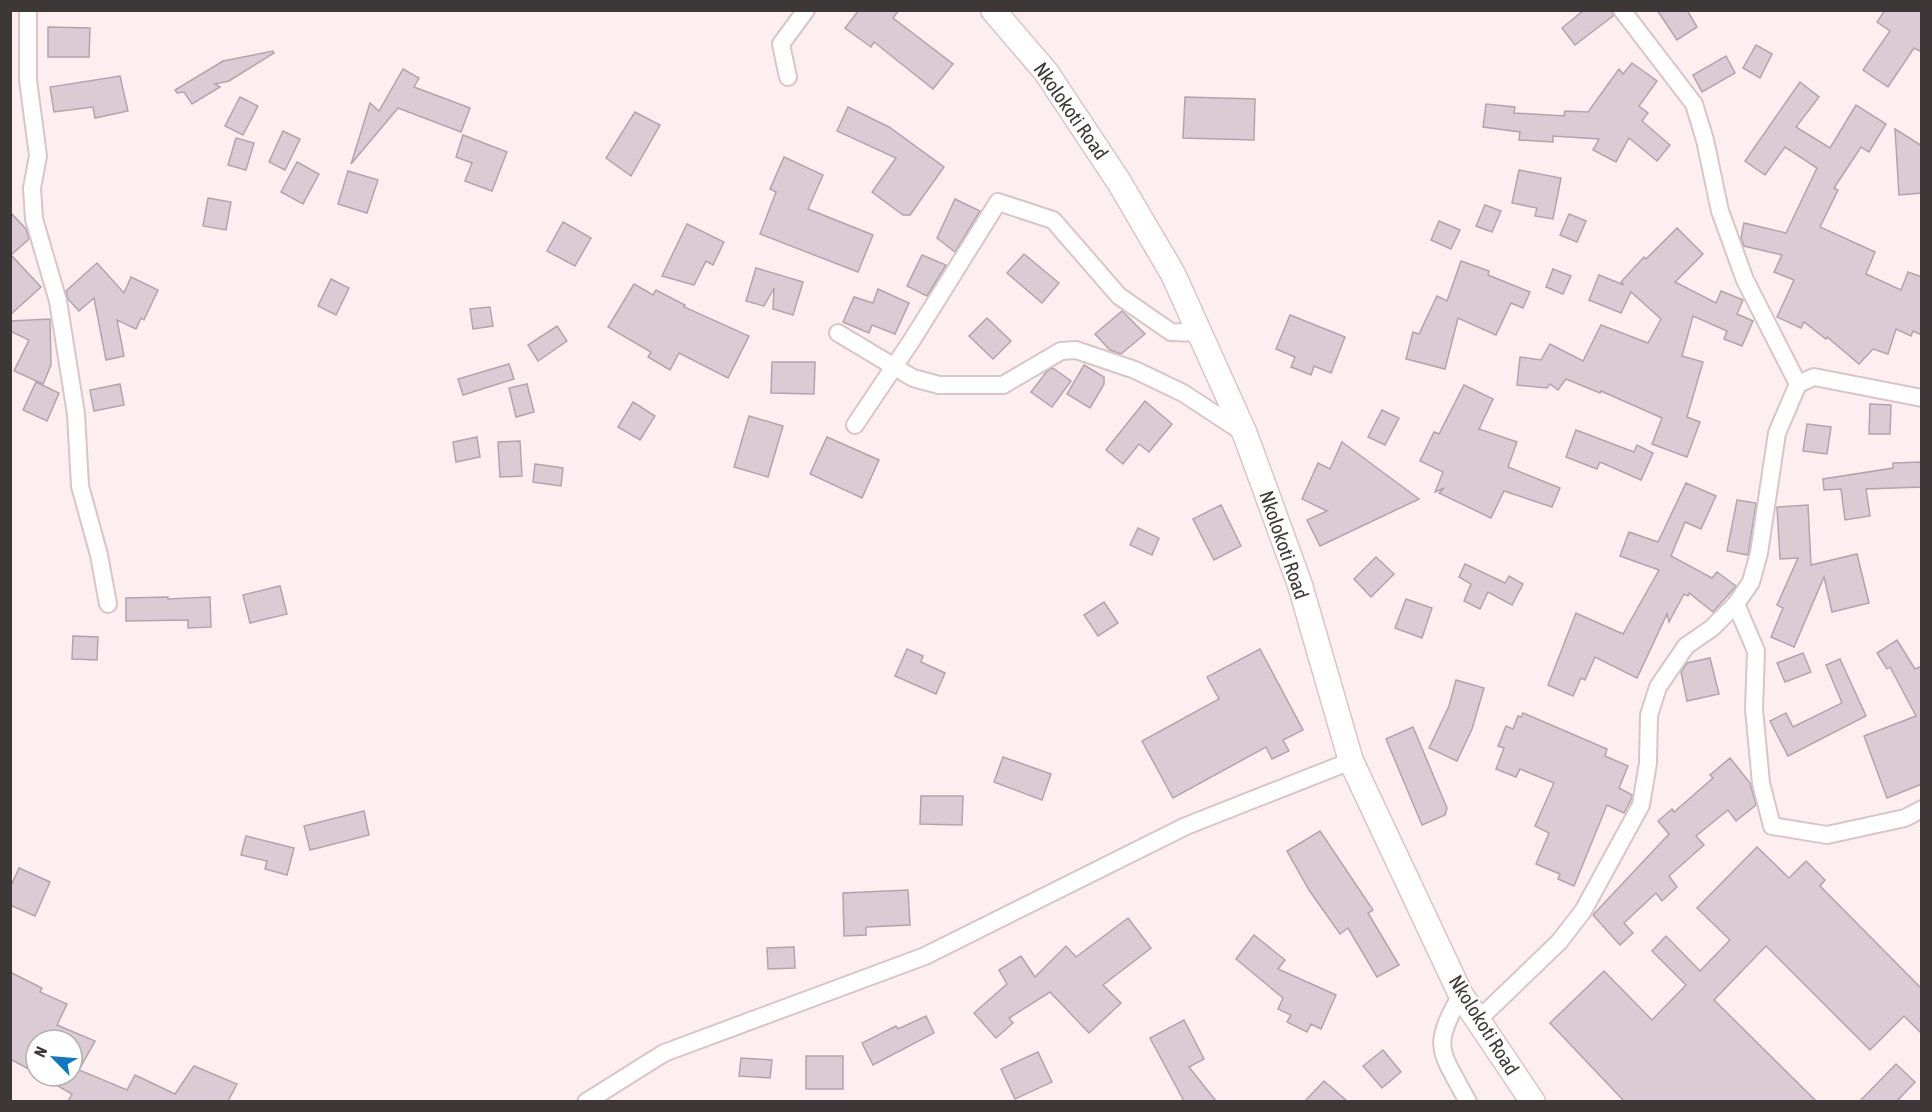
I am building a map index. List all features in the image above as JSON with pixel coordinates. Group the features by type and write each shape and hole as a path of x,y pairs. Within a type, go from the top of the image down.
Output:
{"main road":[{"name":"Nkolokoti Road","path":"993,10 1046,72 1119,182 1173,273 1245,434 1300,585 1351,761 1461,995 1533,1101"}],"street":[{"path":"28,10 28,80 38,156 32,188 34,219 58,301 76,414 80,486 99,555 108,604"},
{"path":"788,77 781,44 806,10"},
{"path":"1622,10 1694,104 1705,140 1720,211 1745,280 1798,384"},
{"path":"855,425 998,202 1053,220 1119,296 1171,332 1200,333"},
{"path":"838,333 895,365 913,378 939,385 1003,386 1060,351 1076,350 1135,370 1183,393 1245,434"},
{"path":"1478,1020 1559,942 1583,911 1641,805 1648,763 1649,715 1658,687 1686,646 1712,628 1736,604 1751,582 1759,553 1777,433 1798,384 1814,377 1922,398"},
{"path":"1736,604 1756,651 1754,710 1761,783 1772,826 1827,835 1905,818 1922,809"},
{"path":"586,1101 664,1053 925,956 1186,826 1351,761"},
{"path":"1461,995 1441,1035 1441,1051 1468,1101"}],"building":[{"path":"859,10 899,10 893,18 953,64 933,89 874,42 871,47 845,28"},
{"path":"1584,10 1612,10 1613,16 1575,45 1562,28"},
{"path":"1657,10 1687,10 1697,27 1677,40"},
{"path":"1885,10 1922,10 1922,52 1914,48 1888,87 1863,70 1890,31 1877,22"},
{"path":"48,27 90,28 89,57 48,57"},
{"path":"1756,45 1772,54 1760,78 1743,68"},
{"path":"273,51 274,53 229,81 215,84 220,87 192,104 184,92 177,93 175,90 223,61"},
{"path":"1726,56 1735,73 1702,92 1693,75"},
{"path":"1632,63 1657,81 1639,106 1648,113 1642,121 1670,145 1657,161 1629,138 1616,162 1593,150 1599,139 1553,136 1553,142 1519,140 1520,132 1483,127 1486,104 1515,107 1514,113 1564,116 1565,111 1588,112 1619,69 1623,74"},
{"path":"403,69 419,78 414,87 470,108 461,132 398,108 351,164 370,103 379,111"},
{"path":"120,76 128,111 95,118 93,107 54,112 50,87"},
{"path":"1800,82 1819,97 1796,127 1830,148 1856,105 1886,124 1869,152 1861,147 1834,188 1838,190 1820,227 1875,252 1866,274 1901,290 1908,272 1922,277 1922,335 1913,331 1911,336 1896,329 1888,354 1873,349 1859,364 1827,337 1826,339 1804,322 1801,328 1777,317 1794,280 1774,272 1782,255 1744,246 1741,238 1744,223 1786,233 1817,168 1785,147 1765,175 1745,161"},
{"path":"240,97 258,106 243,135 225,126"},
{"path":"1185,97 1255,99 1254,140 1183,138"},
{"path":"848,107 889,127 944,167 910,215 903,215 872,192 896,158 837,131"},
{"path":"635,112 660,125 631,176 606,158"},
{"path":"1895,129 1922,146 1922,193 1899,195"},
{"path":"283,131 300,139 285,170 269,162"},
{"path":"463,135 507,152 492,191 465,181 472,163 456,157"},
{"path":"236,138 254,143 246,170 228,165"},
{"path":"784,157 823,175 808,209 873,235 858,272 760,234 776,192 770,189"},
{"path":"297,162 319,174 303,204 281,192"},
{"path":"1519,170 1561,178 1553,219 1535,216 1537,208 1512,203"},
{"path":"348,171 378,180 367,213 338,204"},
{"path":"208,198 231,202 226,230 203,226"},
{"path":"955,199 980,211 955,252 937,238"},
{"path":"1485,205 1501,211 1492,232 1476,226"},
{"path":"10,212 26,229 29,239 11,255 41,287 10,315"},
{"path":"1569,214 1586,221 1577,242 1560,235"},
{"path":"1439,221 1460,230 1451,249 1431,240"},
{"path":"563,222 591,238 575,266 547,251"},
{"path":"687,224 724,242 713,265 706,261 694,285 662,276"},
{"path":"1677,228 1703,254 1675,282 1716,303 1721,291 1743,300 1737,314 1753,321 1742,346 1724,339 1727,331 1693,316 1682,356 1703,362 1687,417 1700,422 1687,457 1652,444 1662,418 1601,391 1600,393 1566,379 1558,390 1550,384 1547,388 1517,385 1520,357 1541,360 1550,344 1583,361 1601,325 1648,343 1661,319 1631,292 1621,313 1589,300 1599,275 1624,285 1621,282 1644,257 1646,259"},
{"path":"1024,254 1059,283 1042,303 1007,273"},
{"path":"922,255 946,265 927,296 907,286"},
{"path":"1461,261 1489,271 1488,275 1530,292 1523,308 1511,303 1496,335 1458,318 1445,369 1406,359 1413,332 1419,334 1437,296 1447,301"},
{"path":"97,263 124,293 131,277 158,290 144,320 141,318 136,329 117,320 124,356 106,360 94,298 79,311 68,299 66,291"},
{"path":"756,268 803,282 793,315 773,309 774,288 764,306 746,301"},
{"path":"1553,269 1571,276 1563,294 1546,287"},
{"path":"331,279 349,288 336,315 318,306"},
{"path":"634,284 653,295 656,290 685,305 684,307 749,336 728,378 679,353 670,370 648,357 651,352 608,327"},
{"path":"878,289 909,303 895,334 872,325 869,333 843,322 854,297 873,303"},
{"path":"490,307 493,326 473,329 470,309"},
{"path":"1122,311 1145,334 1121,354 1110,350 1095,334"},
{"path":"1290,315 1345,337 1331,373 1314,366 1311,375 1291,367 1295,357 1276,349"},
{"path":"987,318 1011,341 993,359 969,336"},
{"path":"50,319 51,365 43,384 14,371 29,340 10,331 10,321"},
{"path":"557,326 567,341 538,361 528,345"},
{"path":"772,362 815,362 814,394 771,393"},
{"path":"509,364 514,379 463,395 458,379"},
{"path":"1084,365 1104,377 1104,384 1090,408 1067,394"},
{"path":"1053,368 1071,381 1052,407 1031,392 1047,371"},
{"path":"36,382 59,393 47,421 23,410"},
{"path":"120,384 124,405 94,411 90,390"},
{"path":"527,384 534,412 516,417 509,388"},
{"path":"1464,385 1493,399 1479,429 1517,442 1508,467 1560,488 1552,507 1504,491 1491,518 1439,493 1444,488 1435,492 1443,472 1420,461 1434,432 1439,434"},
{"path":"1145,401 1172,424 1149,452 1139,444 1123,464 1106,450"},
{"path":"633,402 655,416 640,440 618,427"},
{"path":"1870,404 1891,405 1890,434 1869,434"},
{"path":"1382,410 1399,418 1385,445 1368,437"},
{"path":"749,416 783,426 768,477 734,467"},
{"path":"1807,424 1831,427 1827,454 1803,451"},
{"path":"1576,430 1634,452 1637,445 1653,453 1641,480 1600,462 1597,469 1566,457"},
{"path":"477,437 480,457 456,462 453,442"},
{"path":"827,437 879,460 862,498 810,474"},
{"path":"520,441 522,476 500,477 498,442"},
{"path":"1342,442 1419,499 1320,546 1307,520 1327,511 1302,499 1318,463 1330,469"},
{"path":"1922,462 1922,487 1866,489 1870,516 1845,520 1841,489 1824,490 1823,479 1893,468 1893,463"},
{"path":"535,464 563,468 561,486 533,482"},
{"path":"1686,483 1716,496 1701,529 1685,522 1671,556 1712,578 1717,572 1736,586 1713,612 1689,593 1688,596 1684,594 1669,622 1667,614 1637,678 1595,657 1585,680 1581,678 1573,696 1548,685 1576,613 1623,634 1659,570 1620,556 1629,532 1658,542"},
{"path":"1737,500 1756,503 1748,555 1727,551"},
{"path":"1221,505 1241,546 1214,560 1193,519"},
{"path":"1808,505 1811,565 1857,554 1869,603 1832,612 1824,577 1794,647 1771,637 1783,608 1777,605 1798,558 1780,559 1777,507"},
{"path":"1138,528 1159,538 1152,555 1130,545"},
{"path":"1376,557 1394,574 1371,597 1354,579"},
{"path":"1465,564 1505,583 1509,576 1523,584 1512,605 1488,592 1480,609 1464,601 1471,584 1459,577"},
{"path":"280,586 287,614 250,623 243,595"},
{"path":"168,597 168,599 210,597 211,627 188,628 188,620 126,621 126,598"},
{"path":"1406,599 1432,608 1422,638 1395,628"},
{"path":"1104,602 1118,623 1098,636 1084,615"},
{"path":"73,636 98,637 97,660 72,659"},
{"path":"1897,640 1915,669 1922,666 1922,784 1887,798 1864,736 1916,716 1890,667 1887,669 1877,653"},
{"path":"907,649 923,656 921,662 945,673 936,694 895,676"},
{"path":"1260,649 1303,730 1283,740 1289,751 1272,759 1266,747 1173,798 1142,741 1219,699 1207,677"},
{"path":"1803,653 1811,672 1785,682 1777,663"},
{"path":"1710,658 1719,694 1687,701 1681,672 1687,663"},
{"path":"1840,659 1866,716 1788,756 1770,721 1786,713 1793,727 1842,703 1826,665"},
{"path":"1456,680 1484,688 1472,729 1457,761 1429,748 1449,706"},
{"path":"1523,713 1607,749 1605,756 1628,766 1619,788 1632,795 1632,798 1624,813 1607,805 1574,886 1558,879 1560,874 1536,864 1549,833 1535,826 1554,783 1520,769 1516,777 1496,769 1504,748 1498,746 1506,726 1513,729 1518,716 1521,717"},
{"path":"1413,727 1447,808 1445,815 1422,825 1386,739"},
{"path":"1003,757 1051,774 1042,800 994,782"},
{"path":"1730,758 1750,783 1756,805 1736,821 1728,810 1696,836 1704,845 1669,876 1677,887 1662,901 1656,893 1624,923 1633,933 1620,945 1593,915 1669,834 1658,821 1672,809 1674,812 1713,778 1710,775"},
{"path":"921,796 963,796 962,825 920,824"},
{"path":"364,811 369,835 310,850 304,826"},
{"path":"1320,831 1373,910 1368,913 1399,965 1377,977 1348,928 1340,934 1309,890 1287,851"},
{"path":"246,836 294,848 287,875 265,869 267,861 241,855"},
{"path":"1757,847 1789,878 1806,861 1825,880 1820,886 1922,989 1922,1034 1904,1016 1870,1050 1766,946 1714,1000 1816,1101 1624,1101 1550,1023 1604,971 1652,1020 1686,985 1652,951 1666,936 1700,971 1730,940 1697,908"},
{"path":"19,868 50,882 35,916 10,905 10,888"},
{"path":"908,890 910,925 866,927 866,935 844,936 843,893"},
{"path":"1128,918 1151,948 1103,985 1121,1003 1089,1033 1050,992 1009,1018 1013,1023 996,1038 974,1013 1007,984 999,970 1021,956 1035,977 1066,946 1076,957"},
{"path":"1254,935 1285,960 1278,969 1336,995 1321,1029 1311,1024 1307,1032 1287,1022 1291,1015 1278,1009 1283,998 1236,959"},
{"path":"794,947 795,968 768,969 767,948"},
{"path":"10,972 42,988 40,992 67,1004 57,1025 64,1028 24,1028 24,1067 10,1059"},
{"path":"926,1016 934,1033 873,1065 862,1043 896,1026 898,1029"},
{"path":"1184,1020 1204,1059 1189,1067 1216,1101 1184,1101 1150,1038"},
{"path":"84,1036 95,1041 84,1061"},
{"path":"1383,1050 1401,1072 1382,1088 1363,1066"},
{"path":"1038,1052 1052,1082 1015,1099 1001,1069"},
{"path":"806,1056 843,1056 843,1089 806,1089"},
{"path":"741,1058 772,1060 770,1078 739,1076"},
{"path":"1896,1064 1915,1082 1897,1101 1860,1101"},
{"path":"194,1066 237,1084 228,1101 68,1101 72,1094 62,1088 84,1088 84,1072 127,1090 135,1075 175,1094"},
{"path":"1324,1081 1347,1101 1305,1101"}]}
